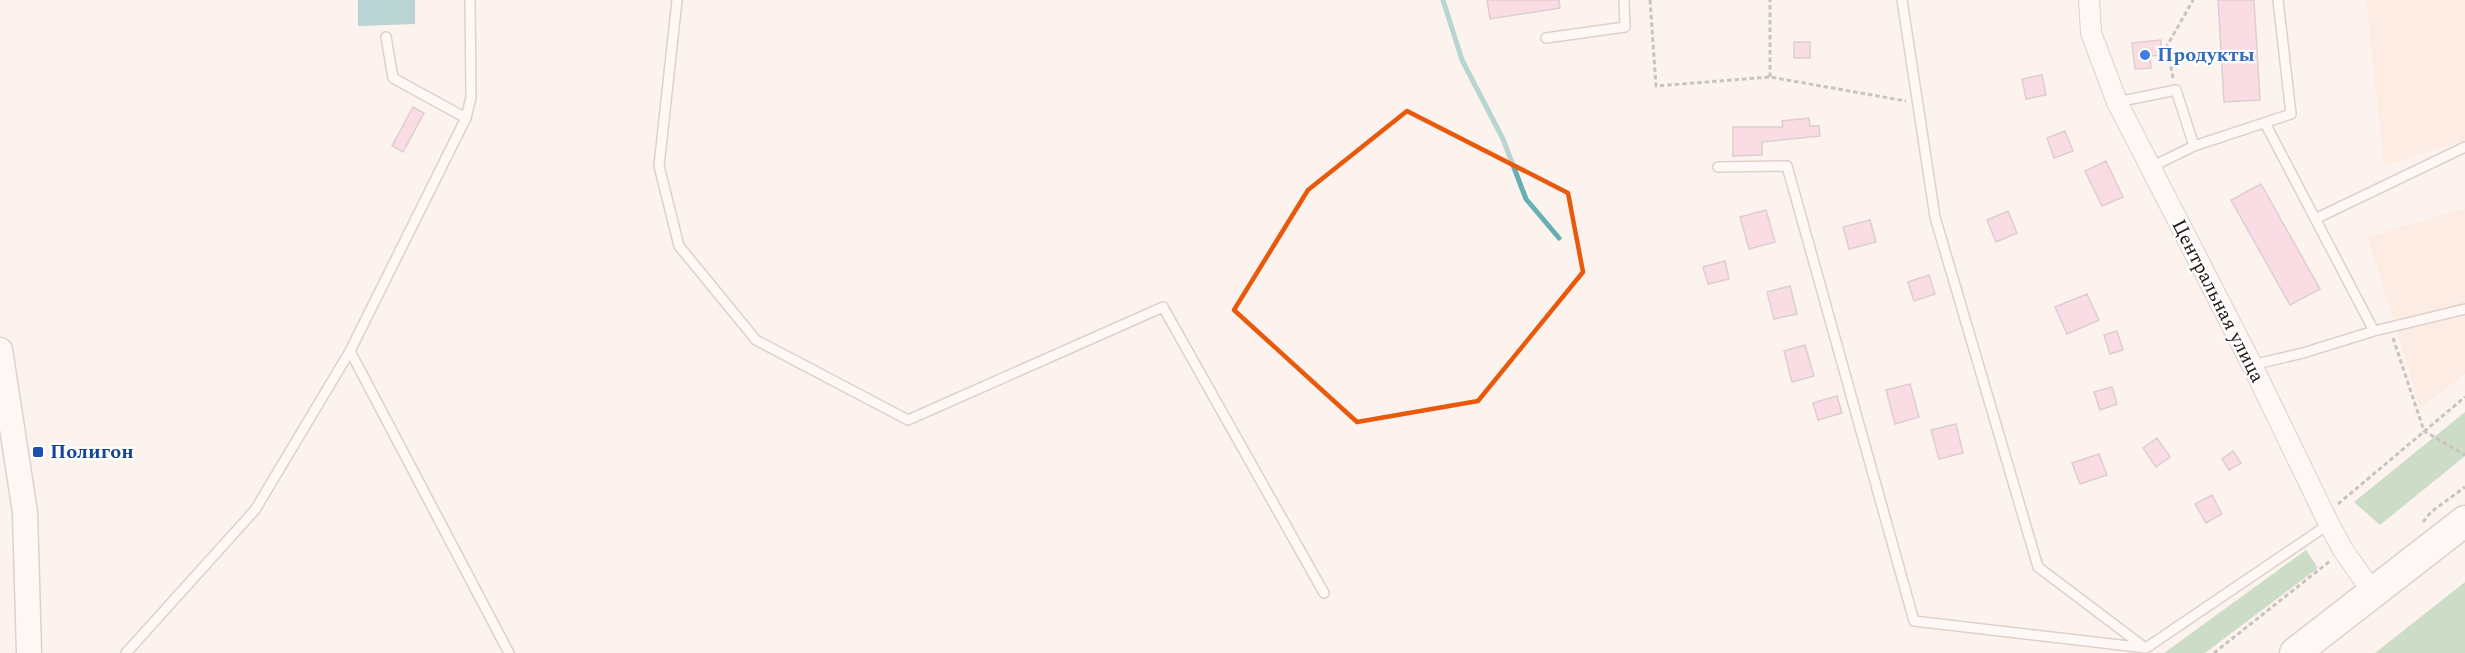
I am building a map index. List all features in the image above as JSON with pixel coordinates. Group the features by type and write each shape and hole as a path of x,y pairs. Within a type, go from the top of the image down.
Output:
{"main road":[{"path":"2295,653 2465,521"}],"street":[{"name":"Центральная улица","path":"2089,0 2091,33 2117,102 2252,365 2329,524 2372,591"},
{"path":"2,366 26,512 29,653"}],"lane":[{"path":"126,653 255,510 350,351 466,118 471,97 470,0"},
{"path":"677,0 659,166 679,246 756,340 908,420 1163,307 1324,593"},
{"path":"1546,38 1625,27 1624,0"},
{"path":"1902,0 1935,218 2038,567 2146,648"},
{"path":"2149,168 2194,146 2291,114 2278,0"},
{"path":"386,37 393,78 466,118"},
{"path":"2117,102 2176,90 2194,146"},
{"path":"2265,123 2374,331"},
{"path":"2315,219 2465,147"},
{"path":"1718,167 1787,166 1914,621 2146,648 2329,524"},
{"path":"2252,365 2303,353 2390,326 2465,309"},
{"path":"350,351 509,653"}],"path":[{"path":"1650,0 1656,87 1770,77 1916,102"},
{"path":"1770,0 1770,77"},
{"path":"2176,90 2167,46 2193,0"},
{"path":"2390,326 2424,431 2465,455"},
{"path":"2417,529 2432,512 2465,487"}],"highlighted area":[{"path":"1407,111 1568,193 1583,272 1478,401 1357,422 1234,310 1308,190"}],"shaded area":[{"path":"2366,0 2465,0 2465,140 2384,166"},
{"path":"2465,208 2465,374 2420,408 2368,237"}],"green space":[{"path":"2465,412 2465,456 2380,525 2354,502"},
{"path":"2306,550 2318,568 2205,653 2164,653"},
{"path":"2465,582 2465,653 2375,653"}],"water":[{"path":"358,0 415,0 415,24 358,26"}],"building":[{"path":"1487,0 1559,0 1560,8 1490,19"},
{"path":"2218,0 2254,0 2260,100 2224,102"},
{"name":"Продукты","path":"2161,40 2162,55 2150,56 2151,68 2135,69 2132,43"},
{"path":"1794,42 1810,42 1810,58 1794,58"},
{"path":"2042,75 2046,95 2026,99 2022,79"},
{"path":"413,107 424,113 403,152 392,146"},
{"path":"1809,118 1810,126 1819,126 1820,136 1762,142 1762,155 1733,156 1733,127 1783,127 1782,121"},
{"path":"2065,131 2073,151 2054,158 2047,138"},
{"path":"2106,161 2123,197 2102,206 2085,171"},
{"path":"2261,184 2320,289 2290,305 2231,200"},
{"path":"1766,210 1775,242 1749,249 1740,217"},
{"path":"2008,211 2017,233 1996,242 1987,220"},
{"path":"1870,220 1876,242 1849,249 1843,227"},
{"path":"1725,261 1729,279 1708,284 1703,267"},
{"path":"1929,275 1935,294 1914,301 1908,282"},
{"path":"1790,286 1797,314 1774,319 1767,292"},
{"path":"2087,294 2099,320 2067,334 2055,307"},
{"path":"2117,331 2123,350 2110,354 2104,335"},
{"path":"1805,345 1814,376 1792,382 1784,351"},
{"path":"1910,384 1919,417 1895,424 1886,390"},
{"path":"2112,387 2117,404 2100,410 2094,392"},
{"path":"1837,396 1842,413 1818,420 1813,403"},
{"path":"1956,424 1963,453 1939,459 1931,430"},
{"path":"2157,438 2170,457 2156,467 2143,448"},
{"path":"2233,451 2241,463 2229,470 2222,459"},
{"path":"2099,454 2107,475 2080,484 2072,463"},
{"path":"2212,495 2222,514 2206,523 2195,504"}],"waterway":[{"path":"1443,0 1462,60 1503,139 1526,199 1559,238"}],"place":[{"name":"Продукты","path":"2145,55"},
{"name":"Полигон","path":"38,452"}]}
